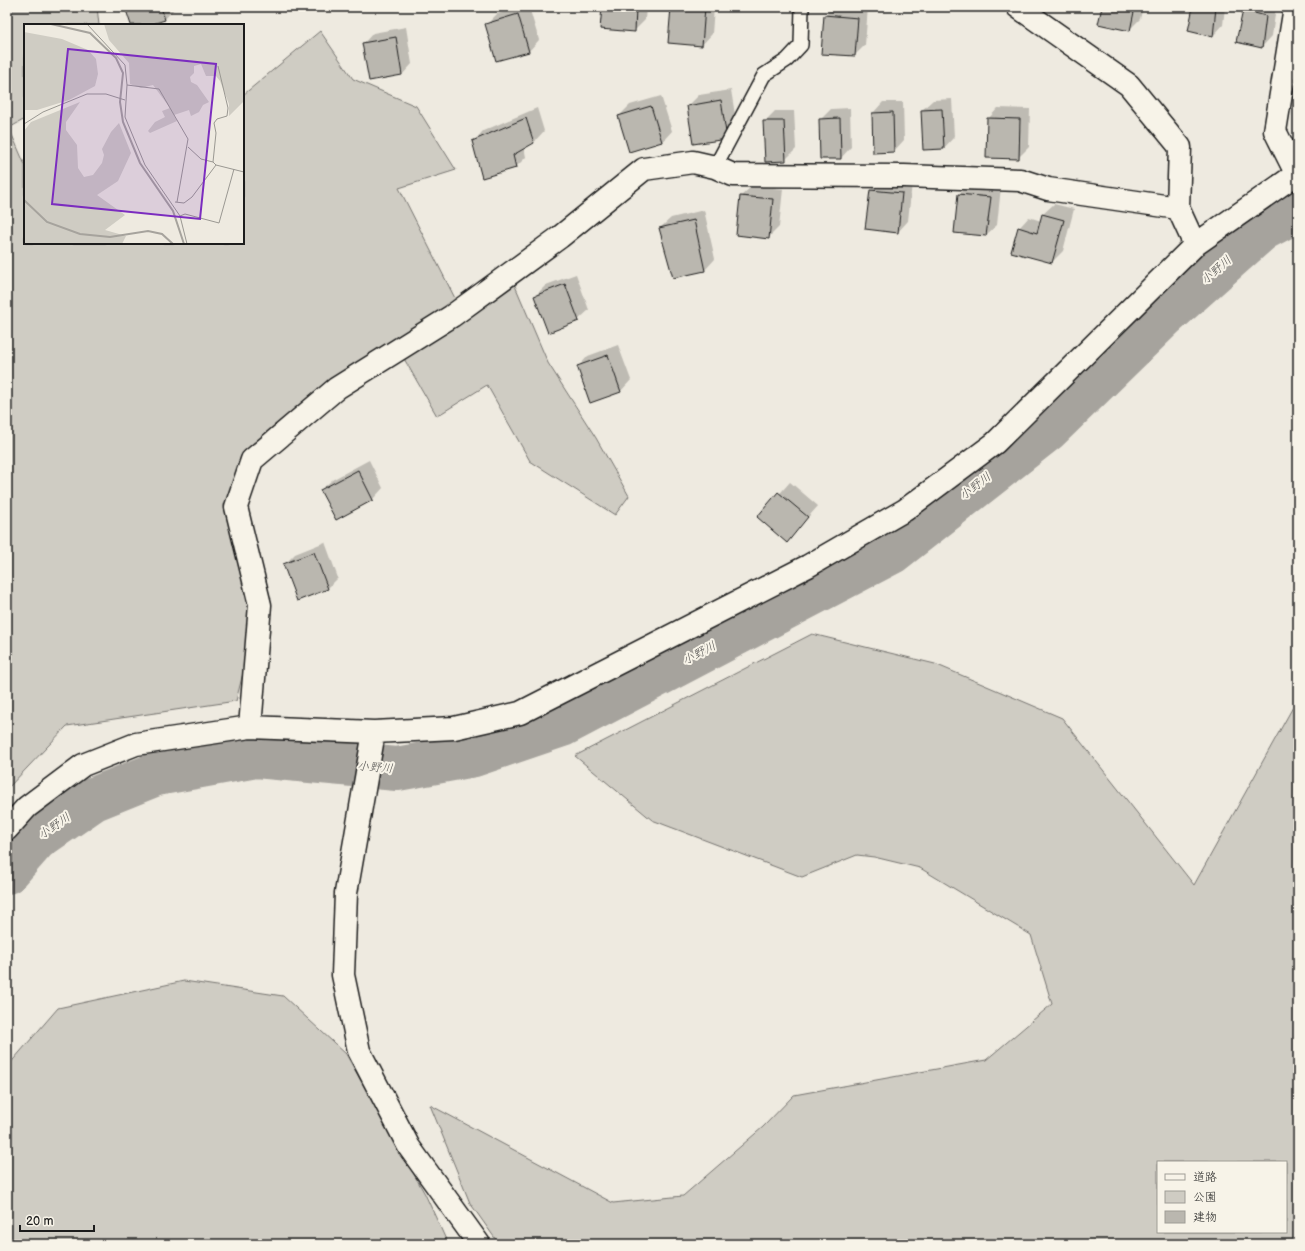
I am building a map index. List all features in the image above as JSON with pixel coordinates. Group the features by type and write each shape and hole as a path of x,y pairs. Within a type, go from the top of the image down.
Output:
{"street":[{"path":"1018,7 1129,85 1180,147 1178,208 1195,245"},
{"path":"7,829 27,807 83,765 136,744 250,727 374,732 454,728 520,713 808,566 904,510 995,443 1195,245 1297,173 1275,131 1295,7"},
{"path":"250,727 260,605 236,507 252,460 337,388 452,316 560,237 644,169 693,162 715,167 733,176 904,176 1020,180 1048,189 1178,208"},
{"path":"374,732 346,894 344,975 359,1051 409,1146 479,1244"}],"lane":[{"path":"715,167 764,75 787,60 801,45 802,7"}],"green space":[{"path":"7,7 97,7 99,24 24,24 24,120 9,128 24,163 24,244 244,244 244,94 320,31 353,79 416,106 456,170 399,188 461,310 510,274 548,363 596,438 629,496 615,515 530,461 487,385 437,416 399,350 252,460 226,507 260,605 236,701 67,726 7,789"},
{"path":"812,634 935,664 1062,718 1194,885 1298,698 1298,1244 499,1244 470,1203 430,1105 613,1203 683,1196 763,1127 794,1095 986,1060 1052,1004 1031,935 920,868 874,857 857,855 802,877 652,820 575,756"},
{"path":"184,981 283,996 346,1054 425,1194 448,1244 7,1244 7,1067 58,1008"}],"building":[{"path":"125,7 161,7 165,20 152,24 131,24"},
{"path":"602,7 636,7 635,32 600,29"},
{"path":"671,7 705,7 702,46 668,43"},
{"path":"1102,7 1135,7 1130,31 1098,24"},
{"path":"1193,7 1216,7 1213,37 1188,31"},
{"path":"1243,10 1266,16 1262,48 1236,42"},
{"path":"518,14 529,52 496,61 485,24"},
{"path":"824,15 858,18 855,56 821,54"},
{"path":"396,37 402,75 369,81 362,43"},
{"path":"721,100 727,139 693,144 687,106"},
{"path":"651,106 662,142 629,152 618,116"},
{"path":"942,109 944,149 923,150 921,110"},
{"path":"893,112 894,152 873,153 872,113"},
{"path":"526,118 534,143 513,155 516,168 482,178 472,141"},
{"path":"840,118 841,159 820,159 819,119"},
{"path":"987,118 1020,119 1019,159 986,158"},
{"path":"763,121 784,121 786,161 765,162"},
{"path":"870,190 902,193 898,233 865,229"},
{"path":"958,194 991,197 986,236 954,233"},
{"path":"740,196 773,199 769,239 736,235"},
{"path":"1042,214 1064,220 1052,263 1011,252 1018,227 1037,233"},
{"path":"694,220 705,271 673,278 659,228"},
{"path":"565,284 579,321 548,333 534,296"},
{"path":"608,355 621,392 590,403 577,366"},
{"path":"358,470 373,500 336,520 320,490"},
{"path":"778,492 808,517 787,543 757,517"},
{"path":"314,552 328,589 297,601 283,564"}],"waterway":[{"name":"小野川","path":"7,872 36,839 94,799 156,774 256,756 397,769 474,755 562,725 892,552 1047,430 1164,316 1262,229 1298,210"}]}
